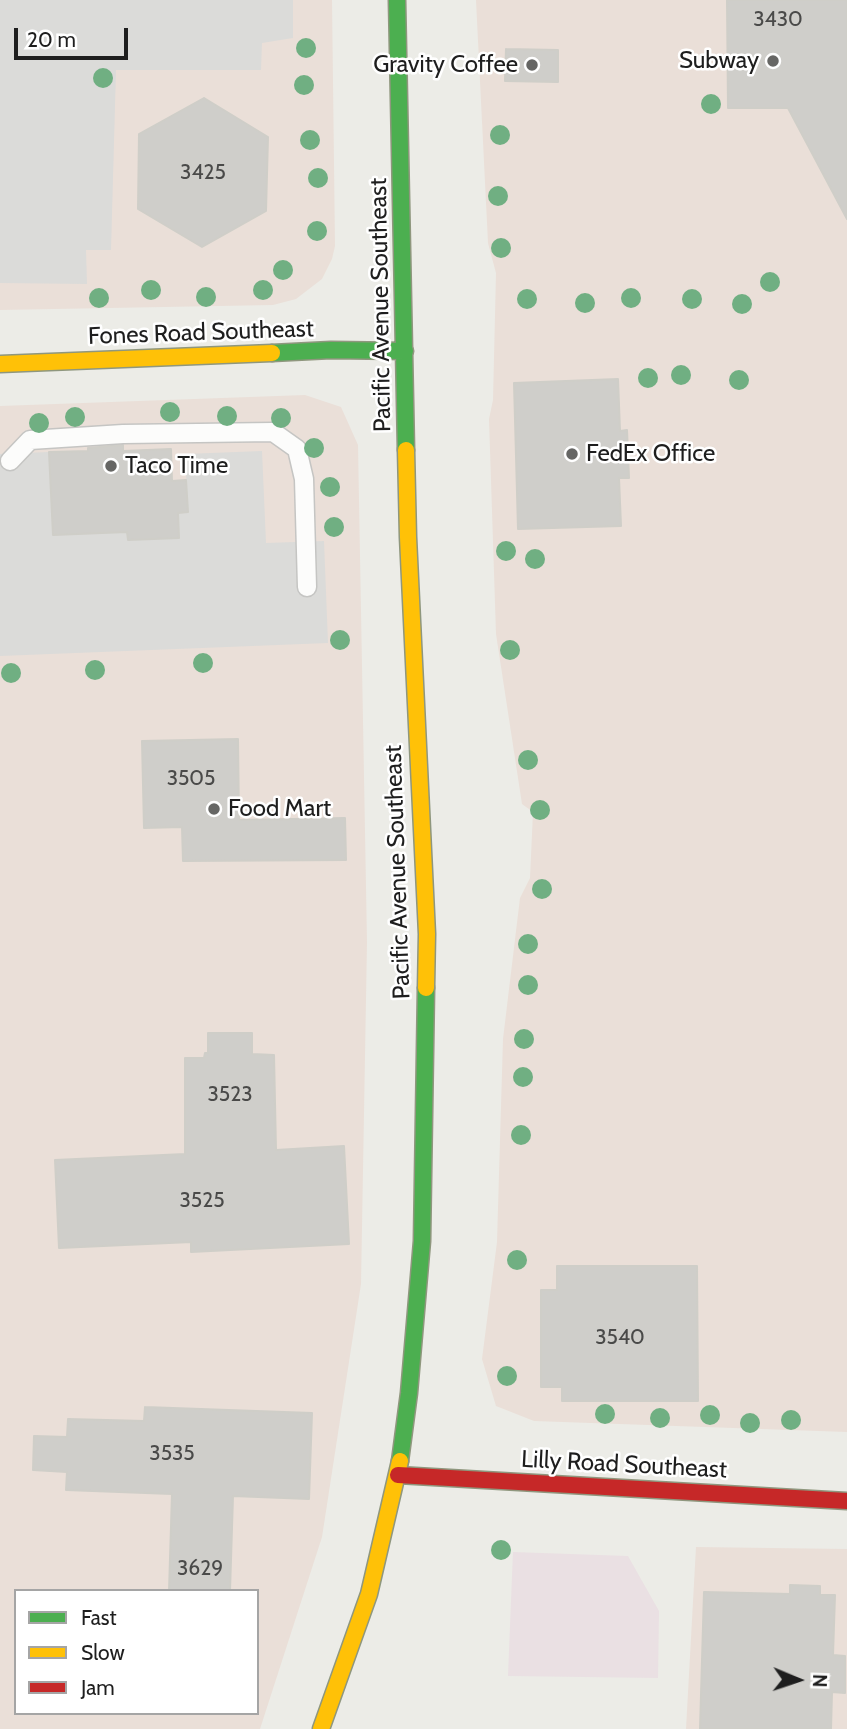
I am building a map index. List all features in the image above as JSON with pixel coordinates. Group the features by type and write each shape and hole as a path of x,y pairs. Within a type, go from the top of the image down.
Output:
{"main road":[{"name":"Pacific Avenue Southeast","path":"321,1729 369,1594 398,1475 410,1393 422,1241 427,934 410,584 397,0"},
{"name":"Fones Road Southeast","path":"0,364 331,350 404,351"},
{"name":"Lilly Road Southeast","path":"398,1475 847,1501"}],"lane":[{"path":"10,461 30,440 122,434 273,432 298,449 302,469 307,587"}],"shaded area":[{"path":"0,0 332,0 335,246 322,279 296,299 273,305 0,310"},
{"path":"0,0 293,0 293,38 262,43 261,70 116,70 111,250 86,250 87,284 0,283"},
{"path":"476,0 847,0 847,1432 534,1421 496,1406 482,1359 497,1242 503,1039 520,898 530,878 533,812 522,804 496,634 489,419 493,400 496,273 488,243"},
{"path":"305,395 341,407 358,445 367,942 361,1284 322,1537 260,1729 0,1729 0,406"},
{"path":"262,451 266,543 324,541 328,643 0,656 0,454 49,452 53,535 127,532 128,540 179,538 178,513 188,512 185,454"},
{"path":"696,1547 847,1549 847,1729 686,1729"},
{"path":"513,1552 628,1556 659,1611 658,1678 508,1676"}],"building":[{"path":"727,0 847,0 847,219 788,108 728,108"},
{"path":"506,49 558,50 558,82 505,81"},
{"path":"204,98 268,137 266,211 202,247 138,209 139,134"},
{"name":"FedEx Office","path":"618,379 620,431 627,430 629,478 619,478 621,526 518,529 514,383"},
{"name":"Taco Time","path":"123,445 123,451 171,449 172,481 186,480 188,512 178,513 179,538 128,540 127,532 53,535 49,452 88,451 88,448"},
{"path":"238,739 239,820 345,818 346,860 183,861 182,827 144,828 142,741"},
{"path":"208,1033 252,1033 252,1054 274,1055 276,1150 344,1146 349,1244 191,1252 191,1242 59,1248 55,1160 185,1154 185,1058 204,1058 205,1053 208,1053"},
{"path":"557,1266 697,1266 698,1401 562,1401 562,1387 541,1387 541,1290 557,1290"},
{"path":"145,1407 312,1413 309,1499 233,1496 230,1589 169,1589 172,1494 66,1490 67,1472 33,1470 34,1436 67,1437 68,1419 144,1421"},
{"path":"790,1585 820,1586 820,1595 835,1595 833,1655 845,1656 845,1693 832,1692 831,1729 700,1729 704,1592 790,1594"}],"traffic: fast":[{"path":"397,0 406,450"},
{"path":"272,353 331,350 405,351"},
{"path":"400,1461 409,1393 422,1241 426,988"}],"traffic: slow":[{"path":"0,364 272,353"},
{"path":"406,450 427,934 426,988"},
{"path":"321,1729 369,1594 400,1461"}],"traffic: jam":[{"path":"398,1475 847,1501"}],"place":[{"name":"Subway","path":"773,61"},
{"name":"Gravity Coffee","path":"532,65"},
{"name":"FedEx Office","path":"572,454"},
{"name":"Taco Time","path":"111,466"},
{"name":"Food Mart","path":"214,809"}]}
